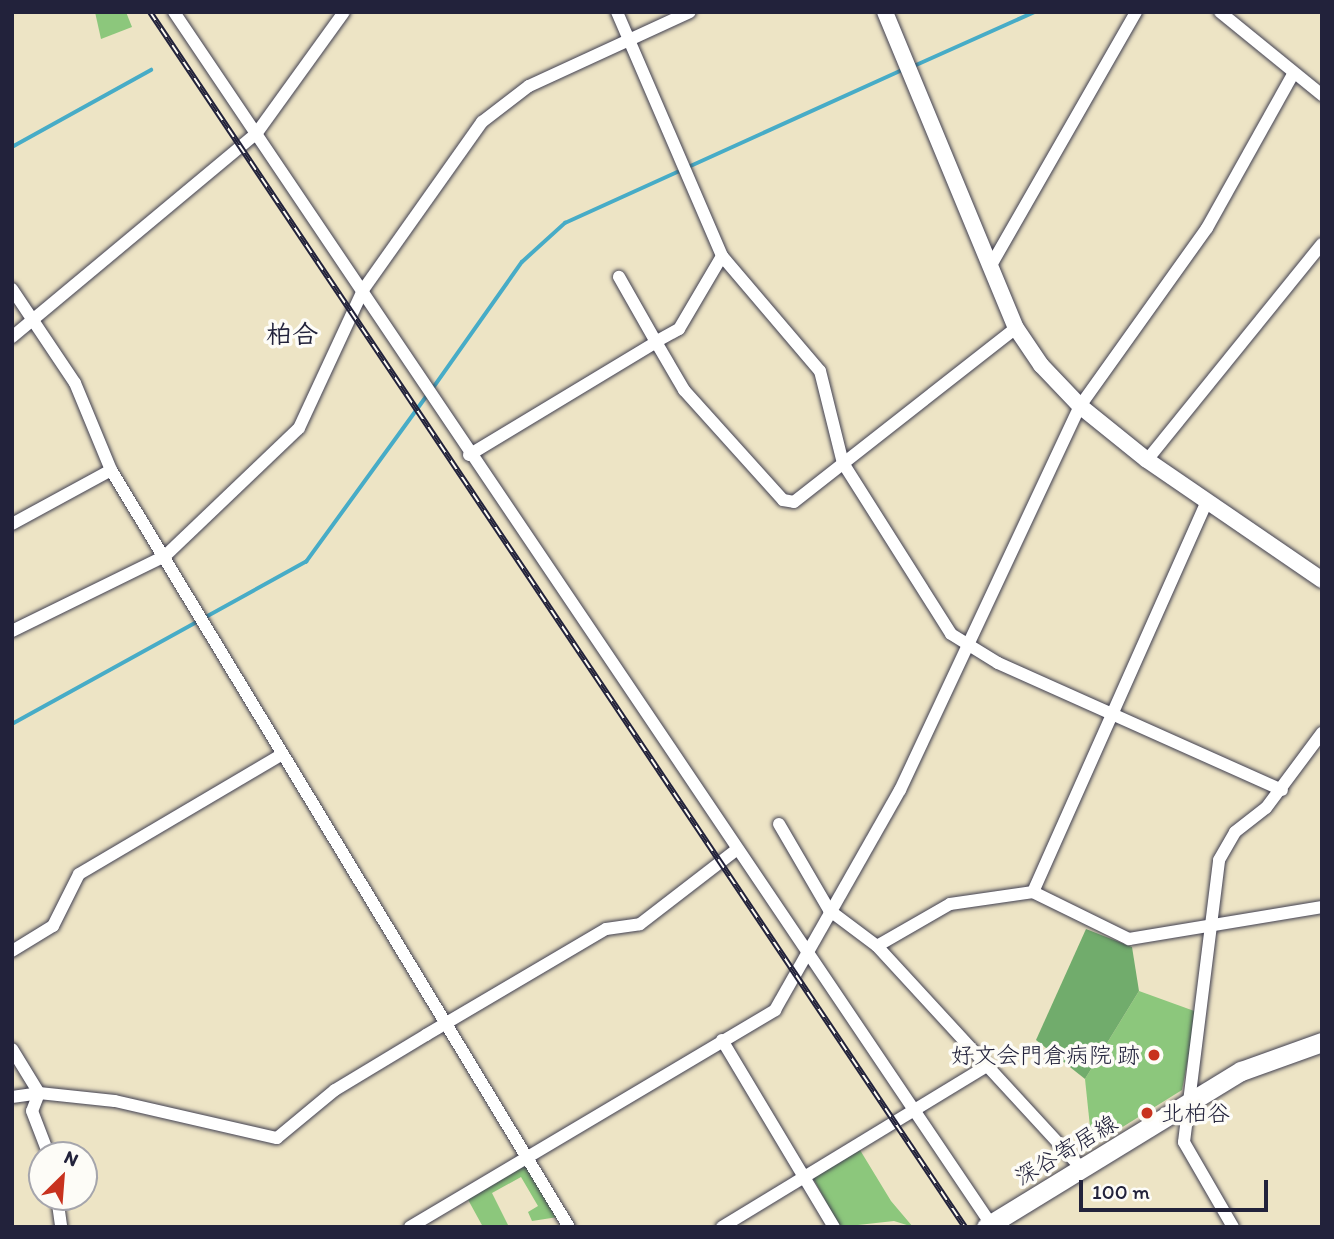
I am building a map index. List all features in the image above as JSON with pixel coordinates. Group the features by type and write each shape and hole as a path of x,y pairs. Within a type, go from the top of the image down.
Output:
{"main road":[{"name":"深谷寄居線","path":"990,1226 1241,1071 1322,1042"}],"street":[{"path":"174,12 363,290 469,455 990,1226"},
{"path":"12,337 30,318 256,134 344,12"},
{"path":"617,12 722,256 820,371 843,463 908,572 966,648 1282,790"},
{"path":"12,631 165,556 306,420 363,290 482,122 529,86 690,12"},
{"path":"885,12 1016,328 1080,406 1147,460 1322,580"},
{"path":"990,267 1136,12"},
{"path":"1220,12 1322,95"},
{"path":"410,1227 526,1155 775,1010 829,910 900,790 1080,406 1207,228 1293,74"},
{"path":"1147,460 1322,244"},
{"path":"469,455 679,329 722,256"},
{"path":"619,276 684,390 783,500 794,502 1016,328"},
{"path":"12,289 75,383 111,470 569,1227"},
{"path":"12,524 111,470"},
{"path":"1033,892 1207,501"},
{"path":"1233,1227 1184,1142 1219,860 1236,832 1282,790 1322,733"},
{"path":"12,951 53,926 79,874 281,754"},
{"path":"779,824 829,910 877,947 984,1068 1082,1169"},
{"path":"12,1097 39,1093 162,1109 221,1130 277,1138 335,1090 606,929 640,925 736,850"},
{"path":"877,947 950,904 1033,892 1129,939 1213,922 1322,906"},
{"path":"722,1040 834,1227"},
{"path":"12,1049 39,1093"},
{"path":"722,1227 984,1068"},
{"path":"39,1093 32,1111 44,1141"}],"green space":[{"path":"95,12 126,12 132,27 101,39"},
{"path":"1086,929 1132,947 1139,991 1085,1079 1036,1040"},
{"path":"1139,991 1197,1012 1182,1090 1092,1146 1085,1079"},
{"path":"860,1150 891,1201 913,1227 894,1221 840,1227 813,1178"},
{"path":"524,1161 558,1217 532,1221 528,1212 538,1206 521,1177 492,1193 509,1227 483,1227 466,1196"}],"waterway":[{"path":"914,66 1035,12"},
{"path":"12,147 151,70"},
{"path":"433,388 522,262 565,223 903,70"},
{"path":"12,724 306,562 428,394"}],"railway":[{"path":"150,12 965,1227"}],"place":[{"name":"好文会門倉病院 跡","path":"1154,1055"},
{"name":"北柏谷","path":"1147,1113"}],"district":[{"name":"柏合","path":"292,335"}]}
